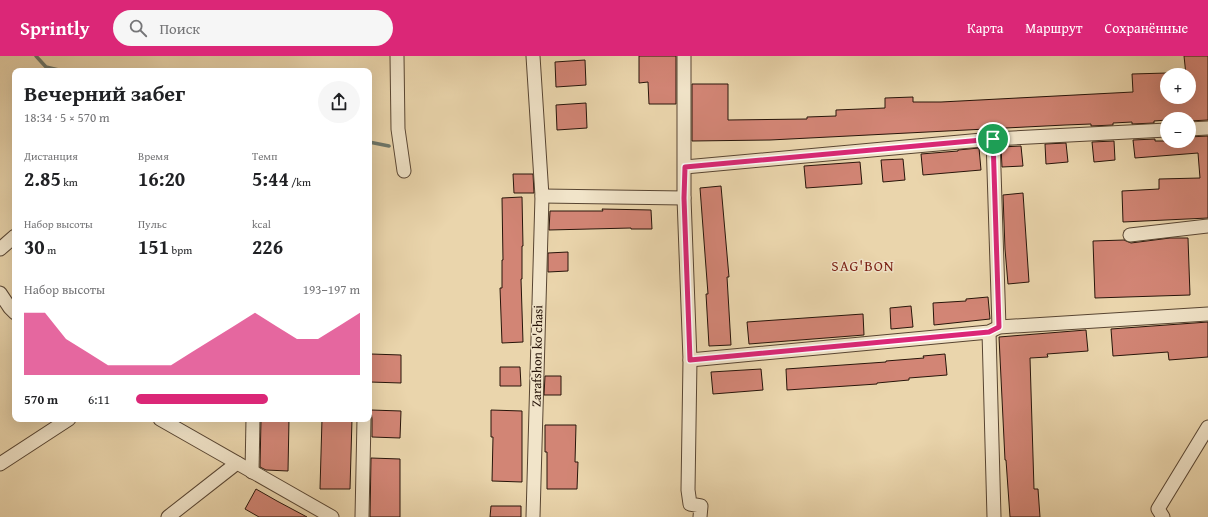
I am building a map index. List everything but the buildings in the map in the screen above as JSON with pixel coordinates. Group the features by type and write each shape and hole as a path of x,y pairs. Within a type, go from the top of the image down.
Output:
{"street":[{"path":"397,56 398,129 404,171"},
{"name":"Zarafshon ko'chasi","path":"533,56 542,196 533,517"},
{"path":"684,56 684,198 690,360 688,490 690,504 701,506 700,517"},
{"path":"1196,129 1208,128"},
{"path":"685,167 993,139 1160,130"},
{"path":"993,139 994,517"},
{"path":"542,196 684,198"},
{"path":"1130,236 1208,226"},
{"path":"0,249 12,239"},
{"path":"0,293 8,312"},
{"path":"690,360 994,330 1208,314"},
{"path":"0,464 64,422"},
{"path":"165,422 332,517"},
{"path":"252,472 253,422"},
{"path":"362,517 364,422"},
{"path":"1163,517 1158,509 1208,427"},
{"path":"168,517 237,463"}],"waterway":[{"path":"36,56 46,67 50,68"},
{"path":"372,143 389,146"}],"district":[{"name":"SAG'BON","path":"863,265"}],"route":[{"path":"993,139 999,327 989,332 690,360 684,198 685,167 993,139"}]}
